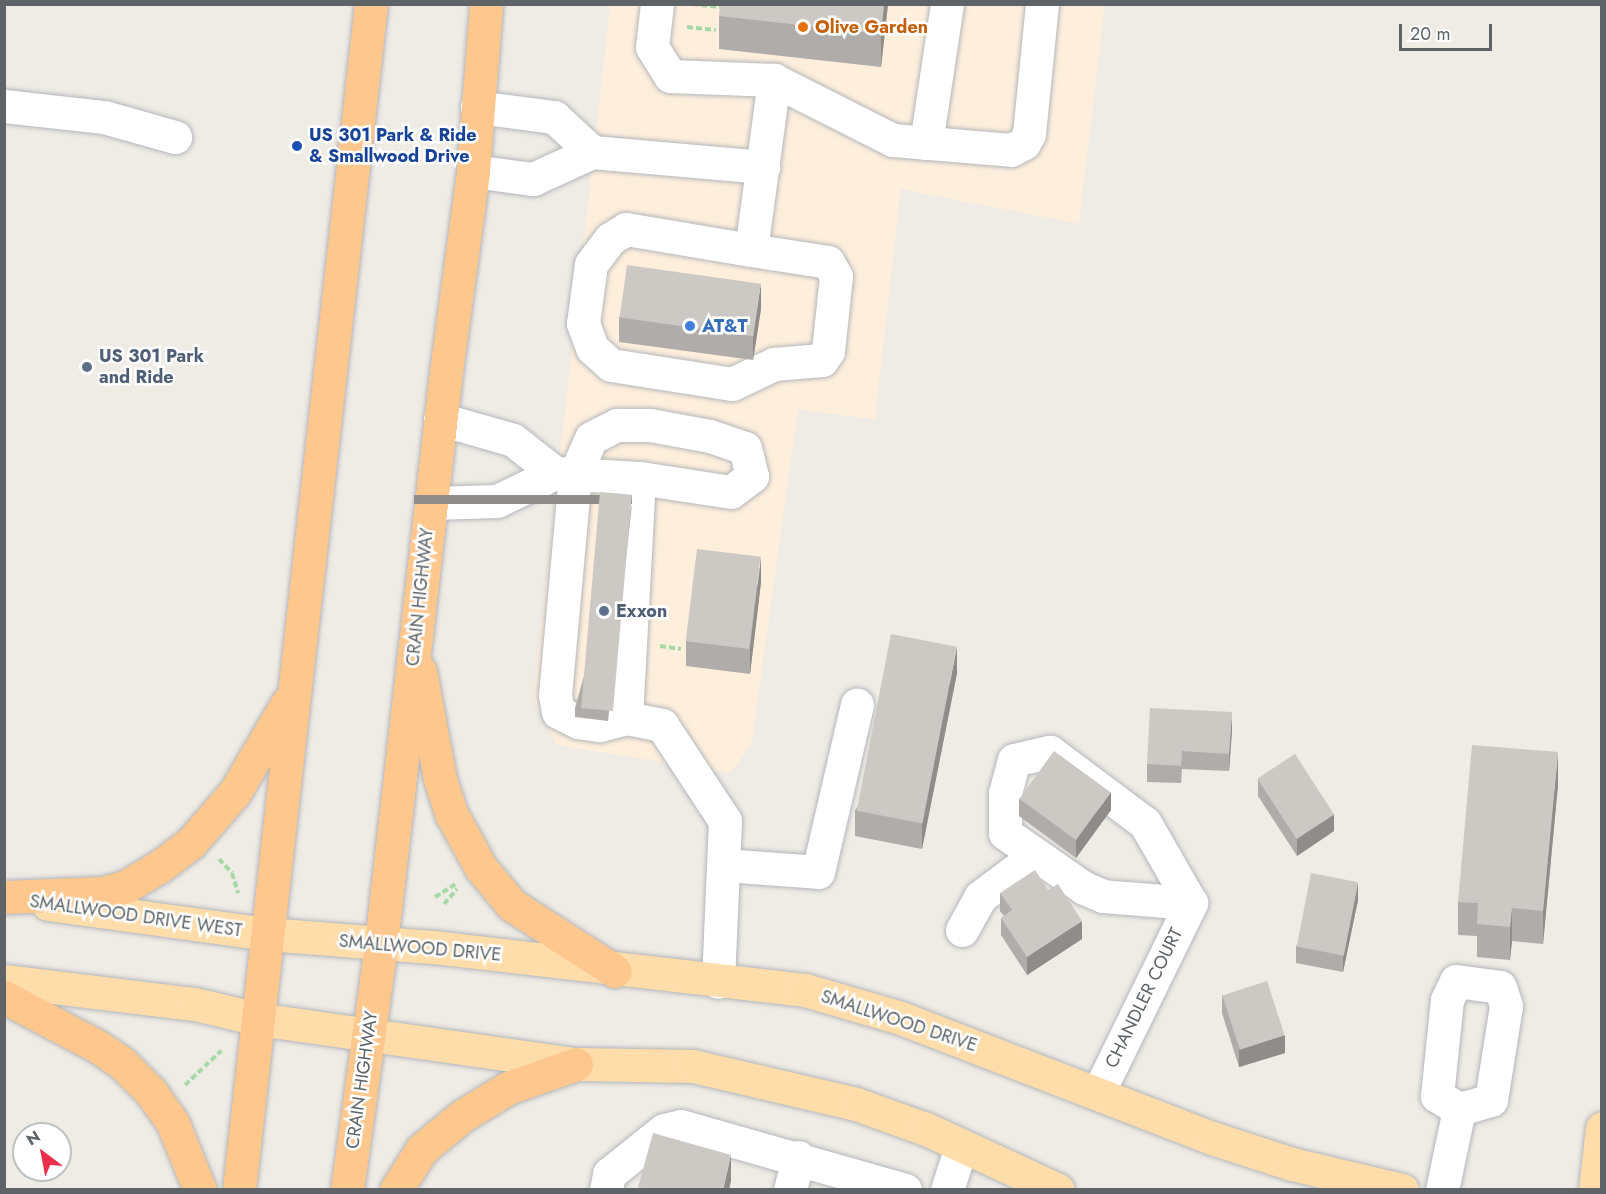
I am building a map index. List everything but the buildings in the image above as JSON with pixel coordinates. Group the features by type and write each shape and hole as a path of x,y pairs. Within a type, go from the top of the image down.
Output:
{"highway":[{"path":"239,1190 371,4"},
{"name":"CRAIN HIGHWAY","path":"347,1190 381,944 440,419 473,171 486,4"},
{"path":"414,648 429,705 440,779 464,842 493,886 512,905 615,971"},
{"path":"4,898 103,893 127,886 159,867 190,844 235,792 294,690"},
{"path":"4,997 97,1046 122,1063 151,1092 172,1124 200,1190"},
{"path":"396,1190 422,1149 462,1116 508,1089 576,1064"}],"main road":[{"name":"SMALLWOOD DRIVE WEST","path":"4,898 267,934"},
{"name":"SMALLWOOD DRIVE","path":"267,934 434,947 615,971 805,990 901,1018 1098,1094 1292,1164 1402,1190"},
{"path":"4,981 195,1004 258,1019 576,1064 693,1066 856,1104 926,1129 1058,1190"},
{"path":"1595,1190 1602,1128"}],"street":[{"path":"657,4 652,47 670,76 774,80 893,140 1011,150 1024,143 1029,134 1042,4"},
{"path":"926,143 947,4"},
{"path":"751,250 774,80"},
{"path":"4,106 104,117 175,137"},
{"path":"477,106 554,117 592,152"},
{"path":"473,171 534,179 592,152 763,167"},
{"path":"626,229 751,250 828,262 836,276 828,351 822,360 774,364 732,384 611,365 592,348 583,323 591,264 610,238 626,229"},
{"path":"440,419 513,440 565,474"},
{"path":"431,503 497,501 565,474 639,478 731,492 752,476 745,448 710,436 650,425 617,425 591,438 565,474 555,695 558,712 578,722 599,725 626,718 662,725 724,821 717,982"},
{"path":"626,718 639,478"},
{"path":"723,865 818,872 857,704"},
{"path":"1050,752 1145,823 1191,903 1103,896 1084,888 1005,833 1005,793 1014,760 1050,752"},
{"path":"963,930 980,897 1036,855"},
{"name":"CHANDLER COURT","path":"1098,1094 1191,903"},
{"path":"1442,1190 1459,1109"},
{"path":"606,1190 609,1174 663,1130 681,1126 798,1157 905,1190"},
{"path":"947,1190 961,1147"},
{"path":"790,1190 798,1157"}],"path":[{"path":"692,4 720,7"},
{"path":"212,850 232,873 238,894"},
{"path":"182,1088 227,1046"}],"shaded area":[{"path":"610,5 1105,5 1079,224 901,189 875,419 798,410 752,741 731,773 556,745 533,699"}],"place":[{"name":"Olive Garden","path":"803,27"},
{"name":"US 301 Park & Ride & Smallwood Drive","path":"297,146"},
{"name":"AT&T","path":"690,326"},
{"name":"US 301 Park and Ride","path":"87,367"},
{"name":"Exxon","path":"604,611"}]}
